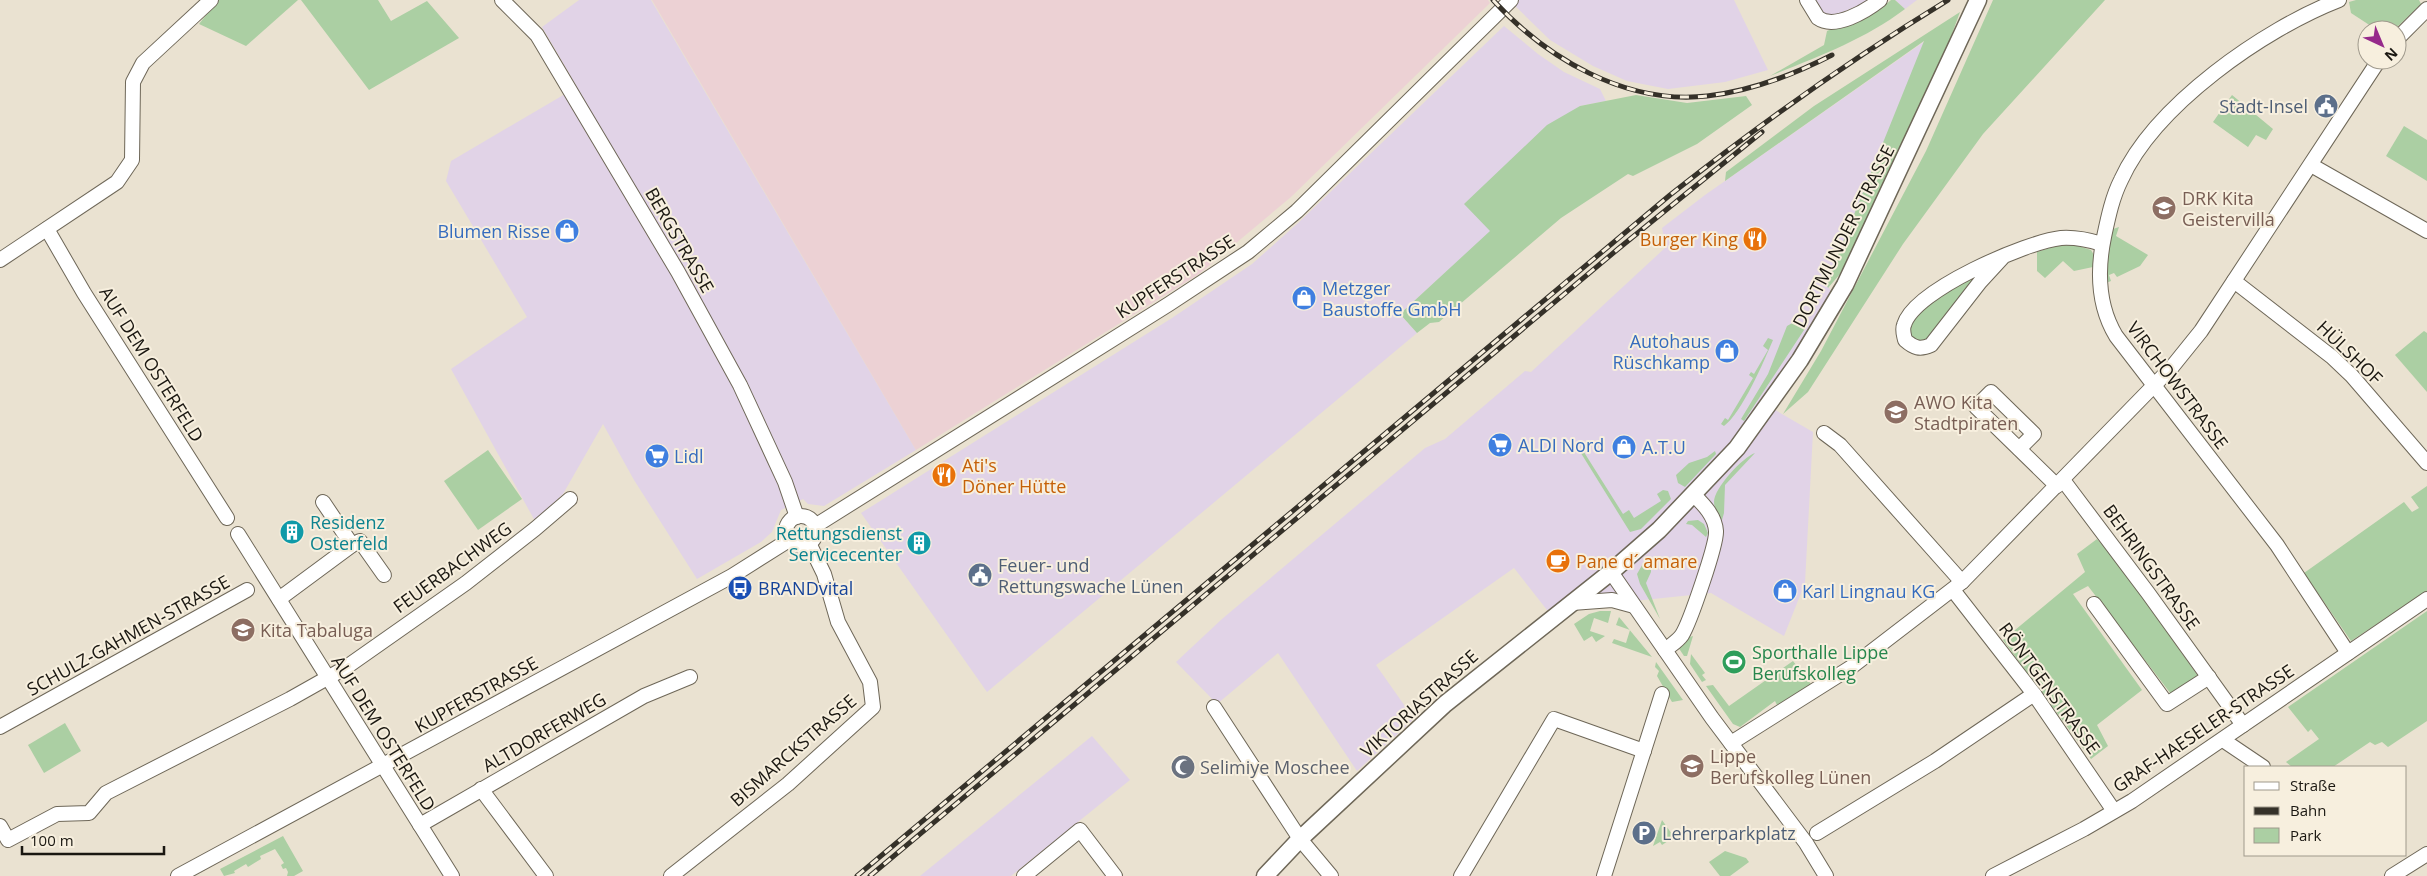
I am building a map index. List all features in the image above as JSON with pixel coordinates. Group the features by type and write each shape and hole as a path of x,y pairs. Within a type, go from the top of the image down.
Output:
{"main road":[{"name":"DORTMUNDER STRASSE","path":"1611,572 1659,530 1737,448 1759,419 1823,324 1863,248 1976,4"},
{"name":"VIKTORIASTRASSE","path":"1265,876 1300,840 1445,704 1611,572"}],"street":[{"path":"0,260 117,182 132,160 133,82 143,62 211,0"},
{"name":"BERGSTRASSE","path":"502,0 537,35 678,272 740,386 785,482 798,517"},
{"name":"KUPFERSTRASSE","path":"815,526 1169,304 1248,252 1297,211 1511,0"},
{"path":"1806,0 1818,18 1825,22 1832,22 1859,13 1880,0"},
{"name":"VIRCHOWSTRASSE","path":"2339,0 2281,27 2249,47 2211,76 2174,110 2146,140 2121,179 2109,210 2102,244 2100,283 2105,312 2116,336 2277,545 2348,653"},
{"path":"2407,29 2427,10"},
{"path":"1731,743 1850,668 1957,586 2186,353 2373,70"},
{"path":"2311,165 2427,231"},
{"name":"AUF DEM OSTERFELD","path":"47,229 84,293 228,518"},
{"path":"2003,257 1980,282 1931,345 1924,348 1916,348 1905,340 1904,325 1909,315 1924,301 1971,270 2003,257 2060,238 2071,238 2102,244"},
{"name":"HÜLSHOF","path":"2234,281 2332,357 2352,376 2427,463"},
{"name":"RÖNTGENSTRASSE","path":"1824,433 1840,445 1957,586 2114,811"},
{"name":"BEHRINGSTRASSE","path":"2019,448 2082,502 2243,725"},
{"path":"1665,650 1684,631 1702,584 1716,533 1714,522 1694,495"},
{"name":"FEUERBACHWEG","path":"327,678 345,668 466,583 535,530 570,499"},
{"path":"323,502 352,545"},
{"path":"798,517 810,520 815,526 815,536 809,544 798,546 789,540 787,526 798,517"},
{"name":"AUF DEM OSTERFELD","path":"238,534 452,876"},
{"name":"KUPFERSTRASSE","path":"178,876 732,576 789,540"},
{"path":"279,599 360,541 384,575"},
{"name":"BISMARCKSTRASSE","path":"671,876 788,784 872,707 870,682 838,622 824,574 809,544"},
{"path":"1611,572 1731,743 1806,843 1826,876"},
{"name":"SCHULZ-GAHMEN-STRASSE","path":"0,727 247,590"},
{"name":"GRAF-HAESELER-STRASSE","path":"1994,876 2084,829 2114,811 2223,740 2427,599"},
{"path":"1572,603 1612,600 1634,606"},
{"path":"2094,604 2167,704 2208,677"},
{"name":"ALTDORFERWEG","path":"420,825 644,696 690,677"},
{"path":"0,826 4,842 57,814 89,813 106,793 290,699 327,678"},
{"path":"1604,876 1662,694"},
{"path":"1817,833 1935,762 2034,694"},
{"path":"1214,707 1300,840 1331,876"},
{"path":"1461,876 1554,719 1644,751"},
{"path":"2223,740 2262,766"},
{"path":"481,789 546,876"},
{"path":"1024,876 1080,830 1115,876"},
{"path":"2400,874 2427,854"}],"shaded area":[{"path":"579,0 651,0 916,450 824,506 808,504 803,499 781,510 772,532 761,542 697,579 634,480 603,424 563,494 535,521 451,369 527,317 446,181 451,161 577,87 542,27"},
{"path":"652,0 1488,0 1490,3 1291,197 1199,274 916,450"},
{"path":"1509,0 1734,0 1768,70 1725,82 1668,89 1627,81 1593,66 1550,40"},
{"path":"1812,0 1872,0 1833,16 1823,15"},
{"path":"1895,0 1917,0 1905,9"},
{"path":"1504,26 1538,54 1564,72 1600,89 1606,101 1580,106 1465,204 1491,231 1400,314 1417,333 987,692 861,513 1172,318 1252,264 1298,223"},
{"path":"1925,41 1826,284 1831,291 1811,332 1763,403 1813,432 1805,583 1784,636 1711,593 1547,610 1514,568 1376,665 1414,719 1357,771 1278,653 1217,704 1176,662 1222,619 1425,448 1445,439 1525,371 1531,372 1666,247 1662,228 1705,195"},
{"path":"1092,736 1130,780 1011,876 920,876"}],"green space":[{"path":"218,0 298,0 246,46 199,24"},
{"path":"301,0 378,0 391,21 427,1 459,38 369,90"},
{"path":"1891,0 1895,0 1905,9 1857,39 1770,76 1824,45 1827,31 1884,6"},
{"path":"1993,0 2105,0 1983,134 1903,244 1808,392 1783,414 1821,351 1926,151"},
{"path":"2356,0 2419,0 2421,4 2404,20 2362,20 2351,13 2349,2"},
{"path":"1960,12 1949,42 1855,247 1840,274 1828,288 1826,284 1924,41 1725,181 1726,172 1814,106"},
{"path":"1636,95 1687,103 1746,96 1752,105 1697,144 1633,176 1628,174 1561,218 1439,322 1430,323 1417,333 1400,314 1490,231 1464,204 1547,125 1580,106"},
{"path":"2232,95 2273,129 2266,140 2256,135 2248,147 2213,122"},
{"path":"2404,126 2427,140 2427,181 2386,156"},
{"path":"2119,227 2116,236 2148,255 2140,266 2117,277 2114,273 2109,275 2111,281 2106,283 2110,236 2113,229"},
{"path":"2072,244 2091,250 2094,255 2093,267 2074,271 2063,261 2045,278 2037,271 2037,252 2060,245"},
{"path":"1986,267 1951,315 1921,345 1906,335 1920,308"},
{"path":"1796,321 1806,327 1744,421 1741,419 1768,374 1787,326"},
{"path":"2424,331 2427,333 2427,392 2395,355"},
{"path":"1768,338 1773,340 1752,386 1738,410 1724,426 1721,424 1725,418 1728,420 1753,378 1749,375 1751,372 1754,374 1768,350 1763,346"},
{"path":"1582,449 1623,514 1629,510 1634,518 1661,501 1657,494 1663,490 1668,491 1671,499 1641,529 1630,532 1579,450"},
{"path":"488,450 522,499 478,530 444,481"},
{"path":"1715,451 1716,454 1685,487 1678,483 1676,475 1689,463 1707,457"},
{"path":"1755,453 1725,485 1722,520 1714,504 1715,496 1724,481 1737,467"},
{"path":"2427,486 2427,591 2351,641 2304,573 2404,502 2412,512 2419,508 2411,497"},
{"path":"1698,520 1704,524 1708,533 1706,537 1692,525 1686,524 1688,521"},
{"path":"2097,539 2114,558 2198,676 2171,694 2088,586 2073,594 2142,690 2097,725 2108,746 2091,759 2003,640 2085,572 2077,554"},
{"path":"1645,560 1651,565 1651,572 1646,583 1660,619 1640,584 1637,574"},
{"path":"1611,611 1608,623 1594,618 1590,631 1605,636 1596,642 1592,636 1584,641 1574,624 1589,614"},
{"path":"2427,611 2427,721 2388,747 2382,742 2375,745 2370,742 2334,766 2291,766 2286,762 2319,739 2311,729 2308,732 2288,707"},
{"path":"1619,617 1630,630 1616,625"},
{"path":"1630,630 1652,657 1612,643 1614,639 1626,643"},
{"path":"1693,636 1687,656 1684,656 1676,644 1683,639"},
{"path":"1691,654 1705,673 1702,675 1706,680 1702,682 1690,664"},
{"path":"1793,661 1811,684 1777,705 1775,701 1740,727 1733,724 1706,686 1713,685 1729,706"},
{"path":"1656,662 1683,700 1672,702 1657,676 1659,671 1655,667"},
{"path":"65,723 81,751 44,773 28,745"},
{"path":"1662,820 1674,837 1662,845 1660,842 1653,846"},
{"path":"283,836 303,871 294,876 287,876 286,868 283,869 281,865 284,863 275,849 260,856 261,859 248,867 246,864 234,871 235,873 224,876 220,869"},
{"path":"1725,851 1746,858 1749,862 1730,876 1720,876 1709,862"}],"railway":[{"path":"1493,0 1537,41 1562,58 1589,73 1617,85 1646,93 1676,97 1723,94 1771,81 1832,55"},
{"path":"857,876 1670,195 1806,93 1876,45 1948,0"},
{"path":"870,876 1618,249 1762,132"}],"place":[{"name":"Stadt-Insel","path":"2326,106"},
{"name":"DRK Kita Geistervilla","path":"2164,208"},
{"name":"Blumen Risse","path":"567,231"},
{"name":"Burger King","path":"1755,239"},
{"name":"Metzger Baustoffe GmbH","path":"1304,298"},
{"name":"Autohaus Rüschkamp","path":"1727,351"},
{"name":"AWO Kita Stadtpiraten","path":"1896,412"},
{"name":"ALDI Nord","path":"1500,445"},
{"name":"A.T.U","path":"1624,447"},
{"name":"Lidl","path":"657,456"},
{"name":"Ati's Döner Hütte","path":"944,475"},
{"name":"Residenz Osterfeld","path":"292,532"},
{"name":"Rettungsdienst Servicecenter","path":"919,543"},
{"name":"Pane d´ amare","path":"1558,561"},
{"name":"Feuer- und Rettungswache Lünen","path":"980,575"},
{"name":"BRANDvital","path":"740,588"},
{"name":"Karl Lingnau KG","path":"1785,591"},
{"name":"Kita Tabaluga","path":"243,630"},
{"name":"Sporthalle Lippe Berufskolleg","path":"1734,662"},
{"name":"Lippe Berufskolleg Lünen","path":"1692,766"},
{"name":"Selimiye Moschee","path":"1183,767"},
{"name":"Lehrerparkplatz","path":"1644,833"}]}
